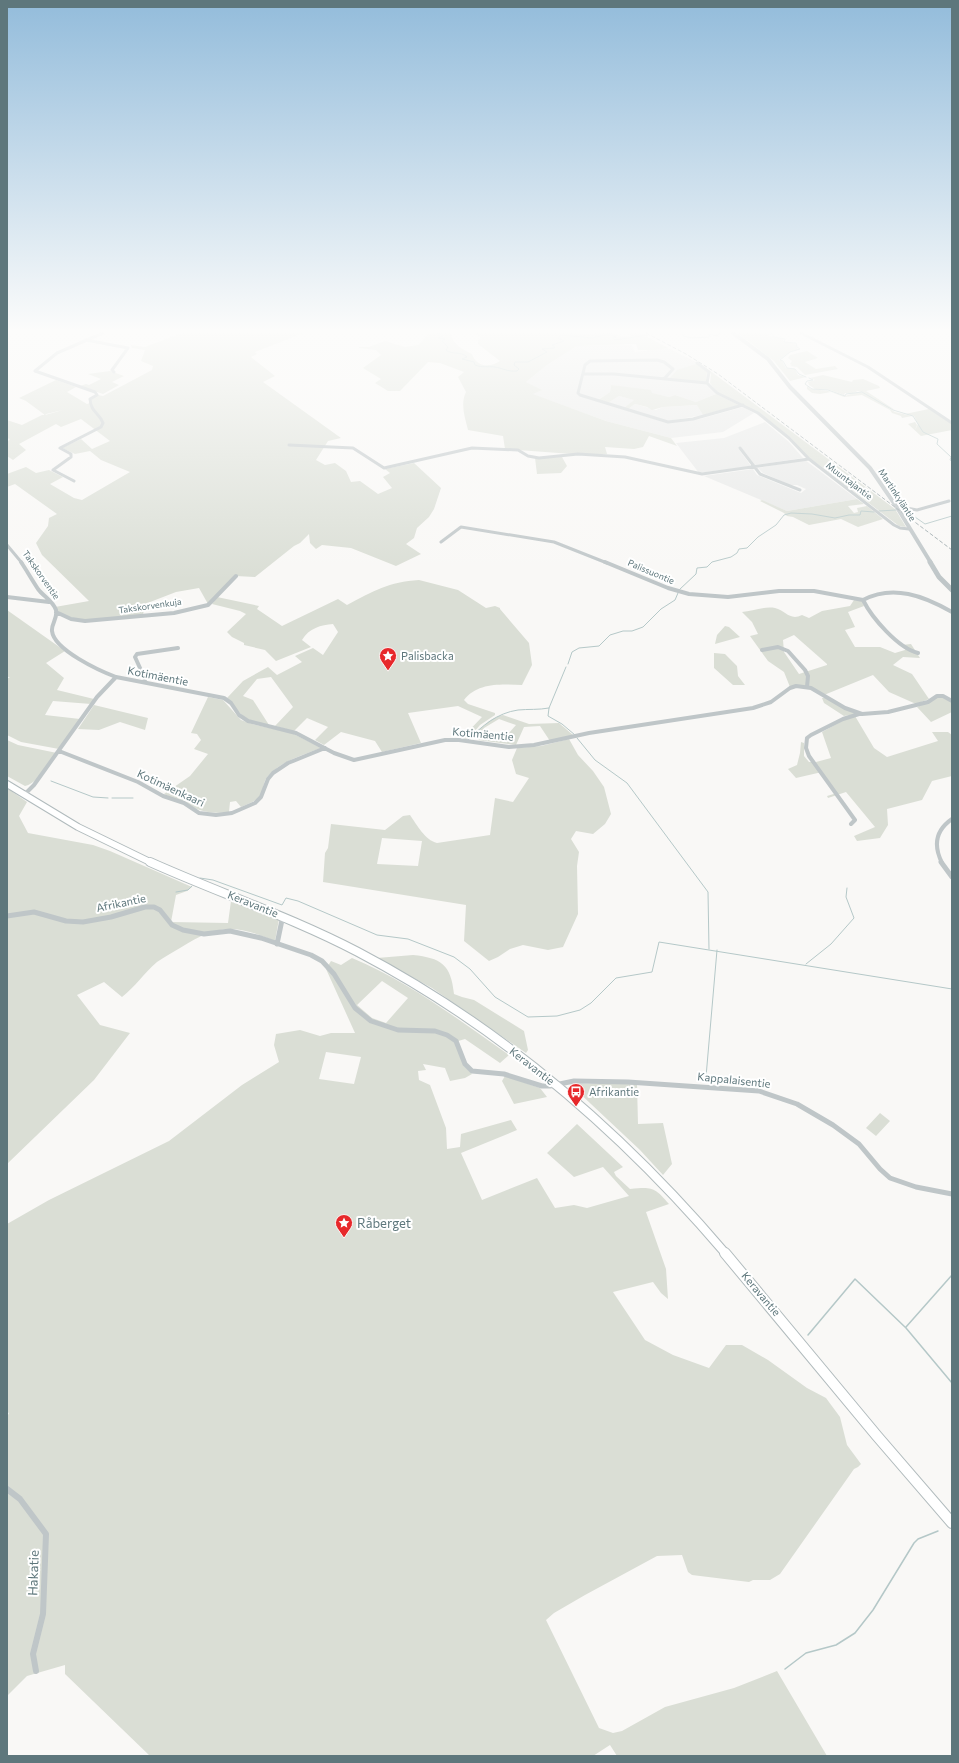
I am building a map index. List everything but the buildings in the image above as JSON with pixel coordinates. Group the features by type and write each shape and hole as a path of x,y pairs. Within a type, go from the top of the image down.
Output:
{"main road":[{"name":"Keravantie","path":"7,784 78,827 127,852 285,917 354,950 427,992 510,1048 556,1085 646,1166 713,1238 767,1301 894,1456 952,1523"}],"street":[{"path":"74,481 53,470 71,457 70,454 60,449 61,447 101,427 103,423 101,417 97,415"},
{"path":"646,415 668,422 693,419 706,415"},
{"name":"Muuntajantie","path":"761,415 785,434 808,459 894,525 900,528 910,529"},
{"name":"Martinkyläntie","path":"818,415 870,468 896,506 939,577 952,590"},
{"path":"942,415 952,422"},
{"path":"289,445 353,448 383,468 472,448 518,450 528,456 539,458 578,454 625,457 645,460 698,474 808,459"},
{"path":"740,448 760,474 800,490"},
{"path":"896,506 917,510 932,508 949,501"},
{"name":"Palissuontie","path":"441,542 461,527 554,542 668,588 688,594 728,597 779,591 814,591 840,594 864,600"},
{"name":"Takskorventie","path":"7,545 18,556 24,569 56,612 52,632 58,643 99,671 116,677"},
{"name":"Takskorvenkuja","path":"56,612 71,619 84,621 174,612 208,605 236,576"},
{"path":"918,653 900,645 867,607 864,600 884,592 899,593 927,600 952,612"},
{"path":"7,597 49,602"},
{"path":"762,650 778,647 788,651 805,670 808,676 807,687 845,708 862,714"},
{"path":"144,682 145,679 135,657 136,654 178,648"},
{"name":"Kotimäentie","path":"24,795 59,751 98,697 116,677 224,698 231,703 239,715 248,721 288,730 354,760 445,740 459,740 509,747 534,746 590,733 754,708 771,702 790,688 796,686 807,687"},
{"path":"851,824 855,820 809,756 806,748 807,738 843,719 862,714 888,712 928,702 937,696 943,696 952,700"},
{"name":"Kotimäenkaari","path":"59,751 138,782 163,796 184,803 196,811 206,815 216,815 232,813 255,804 261,797 268,780 273,773 288,763 325,748"},
{"path":"952,820 942,826 936,846 942,864 952,877"},
{"name":"Afrikantie","path":"7,916 21,912 34,912 60,921 77,922 115,916 148,906 156,907 162,911 171,925 206,936 229,931 245,933 313,957 323,962 331,971 350,1003 362,1016 369,1020 383,1026 400,1030 444,1033 456,1042 462,1053 465,1064 469,1069 475,1072 504,1074 542,1086 556,1085"},
{"path":"277,944 282,920 285,917"},
{"name":"Kappalaisentie","path":"556,1085 574,1081 662,1083 759,1091 778,1095 796,1104 855,1140 865,1149 884,1173 890,1177 913,1185 952,1194"},
{"name":"Hakatie","path":"7,1489 20,1499 46,1534 43,1614 34,1654 36,1671"}],"shaded area":[{"path":"41,415 309,415 341,438 328,441 316,460 325,465 335,463 346,471 351,482 360,481 378,494 392,488 383,477 390,473 385,469 414,463 441,488 434,509 429,517 417,528 414,538 406,544 421,554 396,566 351,548 322,545 316,549 310,543 309,534 300,543 294,546 255,577 236,576 208,604 199,588 176,592 145,604 143,615 83,620 62,614 55,607 89,601 42,555 36,543 48,526 49,518 57,514 15,484 7,487 7,474 26,467 36,473 49,470 63,477 50,484 74,498 82,500 130,472 101,460 90,451 75,454 62,448 81,439 92,449 110,441 81,419 61,427 56,424 19,444 26,450 13,460 7,456 7,442 10,439 7,438 7,420 22,425"},
{"path":"590,415 642,415 667,423 700,419 713,415 750,415 723,432 671,438 606,421"},
{"path":"591,415 606,421 671,438 677,446 649,436 643,447 634,449 605,447 607,454 572,454 505,449 503,436 468,430 464,416"},
{"path":"649,415 701,415 668,421"},
{"path":"763,415 770,415 895,509 906,527 899,526 807,456 790,437"},
{"path":"899,415 912,416 902,418"},
{"path":"911,415 939,415 952,424 952,430 921,436 908,424 915,422 917,425 915,430 918,424 914,416"},
{"path":"765,422 789,442 803,458 755,465 741,447 738,448 751,466 699,473 676,443 724,438"},
{"path":"562,457 567,466 561,473 537,474 535,458"},
{"path":"805,460 857,499 787,511 704,476 753,469 757,475 801,493 806,489 797,485 790,485 763,473 758,468"},
{"path":"857,499 864,504 848,506 854,513 858,512 857,508 867,506 883,519 858,527 841,519 809,525 793,517 787,516 760,501 762,500 787,511"},
{"path":"419,580 458,590 486,608 495,606 500,608 529,643 532,665 522,685 507,684 483,687 469,694 464,700 468,704 495,713 495,715 480,725 468,739 462,738 482,717 458,706 408,713 421,743 382,752 375,741 341,732 324,745 315,740 328,727 307,718 294,731 275,726 293,707 271,677 257,679 243,696 253,700 269,725 245,717 227,698 243,681 268,667 277,675 302,662 295,656 313,648 323,655 338,632 333,624 316,628 308,633 302,640 311,647 276,661 265,650 244,645 244,643 232,637 227,632 246,614 212,604 217,597 259,606 257,609 282,626 338,599 347,605 365,595 390,585"},
{"path":"854,600 862,601 864,606 848,612 855,627 845,630 855,647 880,647 895,653 905,650 906,648 902,645 911,644 920,658 903,657 893,665 912,674 929,699 916,704 889,692 873,675 824,695 799,685 790,687 784,672 768,661 750,636 758,634 752,622 742,612 763,608 775,608 794,617 802,615 809,618 822,611 850,606","holes":["794,635 827,664 799,674 784,652 783,640"]},
{"path":"7,610 65,651 46,663 64,678 57,690 94,699 91,704 53,701 45,715 80,719 59,749 21,742 7,735 7,678 10,678 7,676"},
{"path":"725,626 729,627 740,637 715,644 717,635"},
{"path":"714,653 725,654 737,666 738,676 745,685 733,685 714,668"},
{"path":"940,696 952,701 952,712 931,722 917,707"},
{"path":"208,697 223,700 241,720 292,733 321,748 293,759 274,770 264,783 262,793 255,801 241,807 236,801 230,802 229,812 219,813 203,811 188,806 164,794 190,776 208,754 194,749 201,740 197,734 191,733"},
{"path":"822,698 825,698 856,714 844,716 824,703"},
{"path":"94,705 148,718 145,730 120,722 99,730 78,729"},
{"path":"503,715 529,724 559,723 573,735 550,741 540,726 524,727 516,745 478,740 491,732 507,735 516,725 499,719 484,728 485,731 474,739 471,739 489,721"},
{"path":"855,716 874,748 887,757 938,741 932,732 948,732 952,735 952,776 932,781 922,800 887,809 888,825 880,838 857,841 854,836 875,827 846,792 828,798 827,796 837,793 822,772 796,778 788,769 797,765 801,742 804,743 804,756 809,762 816,762 831,758 822,732"},
{"path":"569,739 578,755 593,771 604,787 611,814 605,824 593,834 576,831 571,839 579,852 577,866 578,914 563,947 548,950 523,945 510,949 489,961 464,941 466,905 323,882 325,853 328,848 331,824 385,830 403,816 410,815 425,835 437,843 490,835 495,798 513,802 529,778 516,774 512,760 517,748 541,746","holes":["382,838 422,841 418,866 377,864"]},
{"path":"7,740 18,745 57,753 39,777 25,786 7,776"},
{"path":"7,788 27,802 19,816 28,833 93,845 192,887 187,891 176,895 171,922 228,923 231,901 279,919 275,941 261,935 237,929 226,929 205,934 157,962 122,997 104,982 77,995 100,1025 130,1033 94,1080 7,1164"},
{"path":"413,955 431,958 443,964 447,969 453,984 454,994 474,1000 524,1031 528,1050 526,1053 432,988 377,958"},
{"path":"352,958 373,967 433,1002 509,1055 500,1063 465,1039 455,1042 464,1066 472,1074 465,1078 450,1081 445,1068 423,1064 426,1070 418,1071 419,1080 430,1085 446,1128 447,1149 460,1147 461,1134 511,1120 517,1130 461,1153 482,1200 537,1178 555,1208 574,1205 587,1208 629,1196 603,1167 574,1177 547,1153 577,1124 623,1167 614,1172 616,1176 630,1189 652,1189 660,1194 669,1204 646,1212 666,1269 668,1299 661,1293 653,1282 613,1292 645,1340 673,1355 709,1368 726,1345 742,1345 768,1360 807,1388 826,1398 840,1417 847,1445 861,1464 854,1469 780,1574 770,1580 753,1580 749,1582 692,1575 688,1572 682,1555 657,1556 585,1595 554,1613 546,1620 599,1728 613,1733 622,1731 665,1707 734,1688 777,1671 827,1756 617,1756 610,1745 593,1756 150,1756 65,1674 65,1665 27,1676 7,1696 7,1417 9,1413 7,1412 7,1224 49,1200 169,1141 242,1085 279,1062 274,1045 276,1034 300,1030 320,1036 331,1033 355,1033 326,969 331,961 341,965","holes":["382,981 408,998 386,1023 372,1018 357,1005","326,1052 361,1057 354,1084 319,1079"]},
{"path":"505,1076 540,1088 547,1097 514,1104 502,1081"},
{"path":"580,1084 637,1084 638,1124 663,1123 672,1164 663,1175 640,1150 575,1089 575,1086"},
{"path":"880,1113 890,1121 876,1136 866,1128"}],"waterway":[{"path":"911,415 913,416 923,432 938,439 937,444 951,457 950,460 952,461"},
{"path":"879,511 896,510"},
{"path":"905,510 925,524 952,516"},
{"path":"679,590 696,574 697,568 707,567 712,562 731,557 737,553 739,549 747,548 758,537 776,525 784,515 791,513 812,514 835,518 849,515 860,515 861,511 874,512"},
{"path":"568,664 572,652 579,648 599,646 610,635 623,631 632,631 643,627 661,609 675,600 678,593"},
{"path":"549,708 566,667"},
{"path":"468,740 484,725 503,714 518,710 549,708"},
{"path":"549,708 548,716 562,724 575,735"},
{"path":"577,738 595,760 627,783 708,892 709,949"},
{"path":"51,781 93,797 108,798"},
{"path":"112,798 133,798"},
{"path":"200,878 213,880 282,905 286,898 298,901 377,935 408,939 454,957 470,969 495,997 528,1017 557,1016 580,1010 591,1003 616,978 652,972 659,942 717,951"},
{"path":"176,892 188,890 192,886"},
{"path":"806,964 831,944 854,918 846,897 847,888"},
{"path":"706,1077 717,951"},
{"path":"717,951 952,989"},
{"path":"906,1327 952,1275"},
{"path":"808,1335 855,1279 906,1328 952,1383"},
{"path":"785,1669 806,1653 836,1645 855,1633 873,1610 914,1543 918,1539 938,1531"}],"railway":[{"path":"773,415 952,550"}],"place":[{"name":"Palisbacka","path":"388,671"},
{"name":"Afrikantie","path":"576,1107"},
{"name":"Råberget","path":"344,1238"}]}
